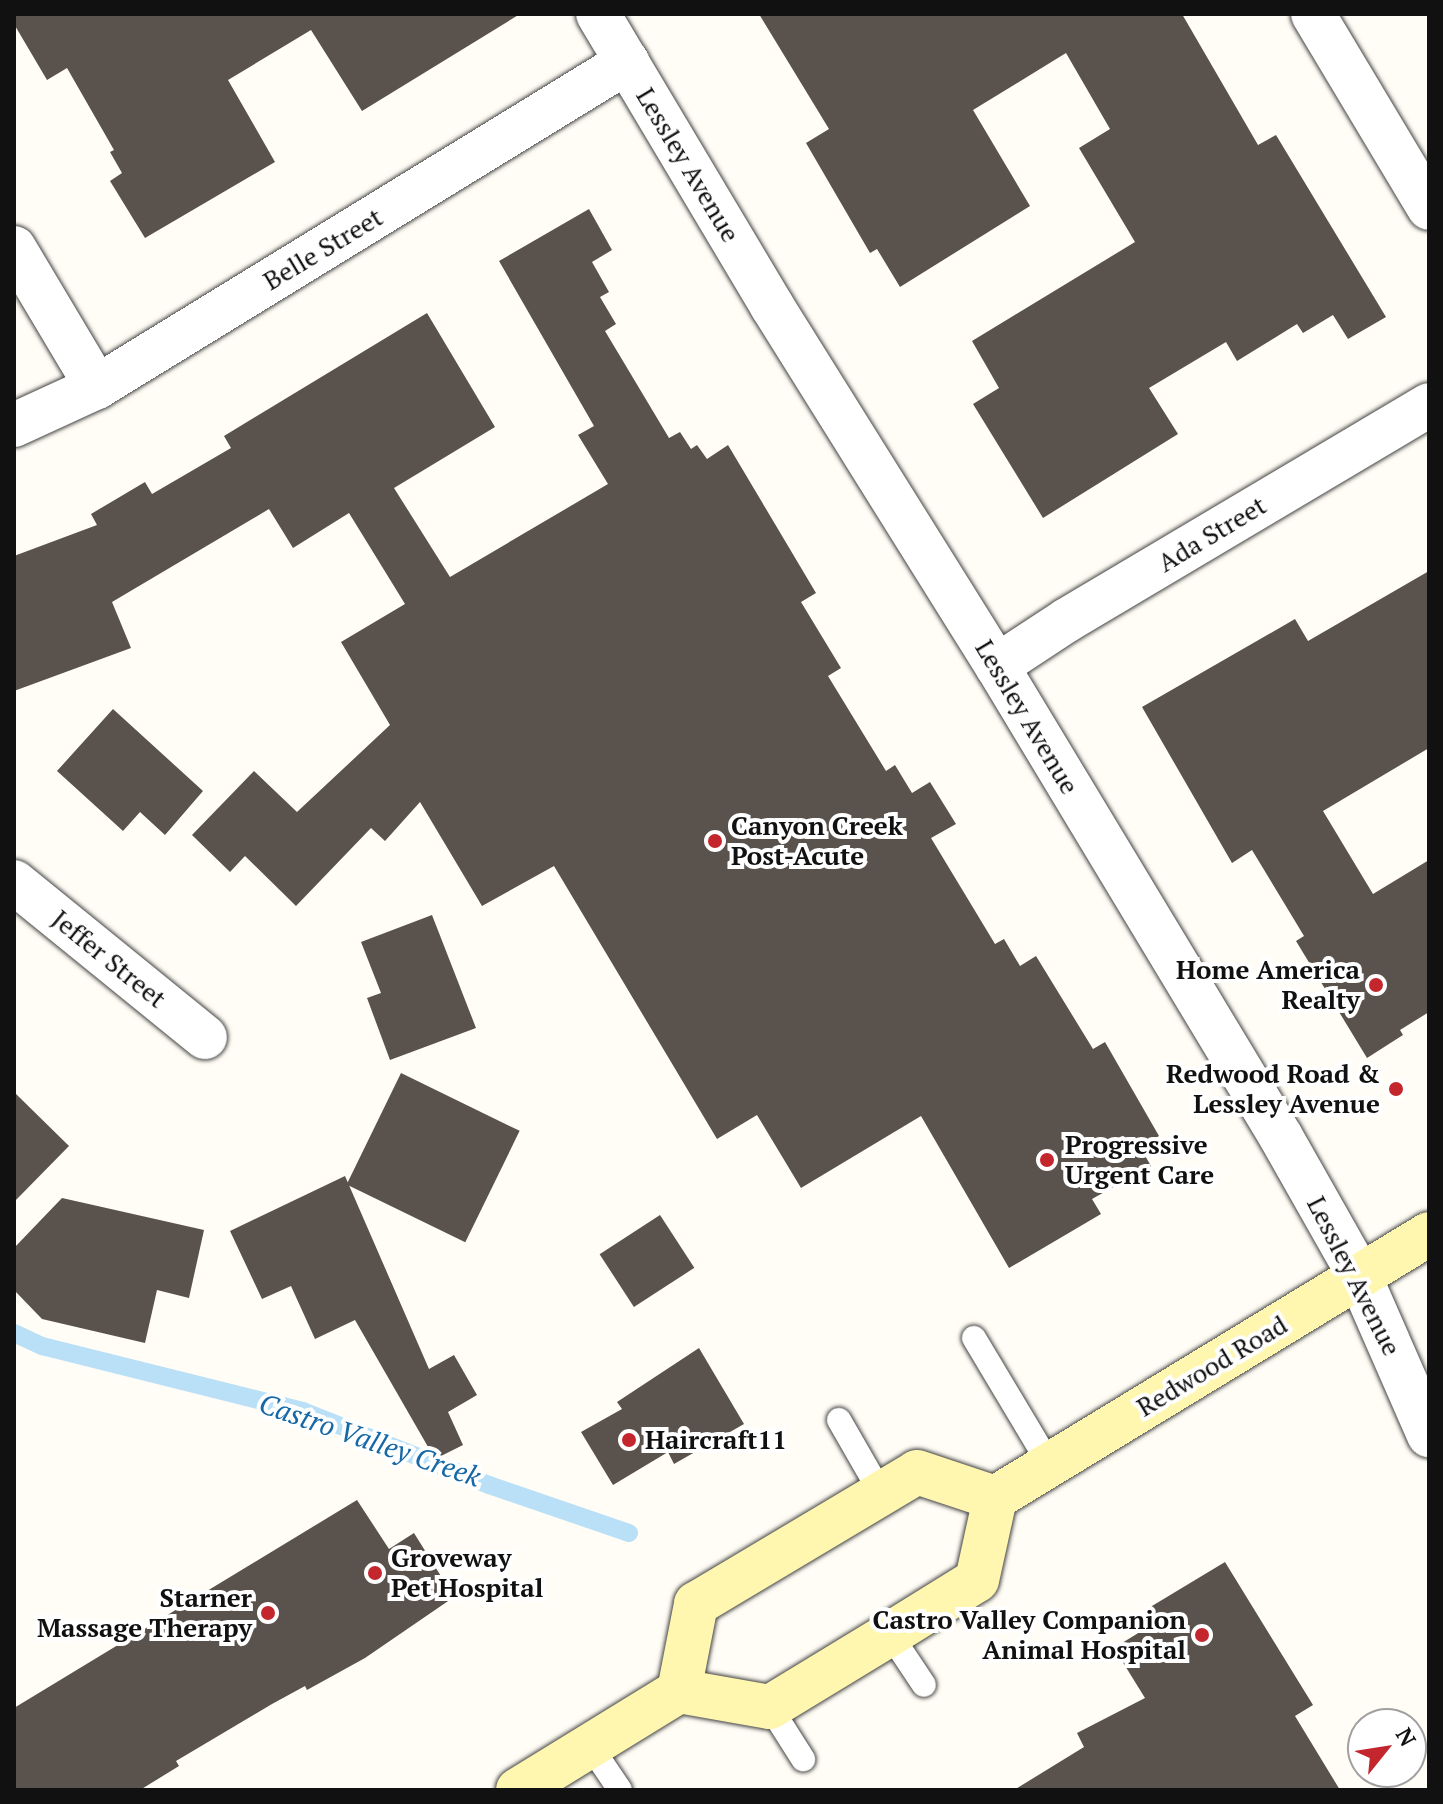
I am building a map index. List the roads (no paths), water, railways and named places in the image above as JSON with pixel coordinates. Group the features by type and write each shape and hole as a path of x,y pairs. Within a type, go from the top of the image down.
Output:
{"main road":[{"name":"Redwood Road","path":"995,1498 1429,1234"},
{"path":"518,1790 679,1691 770,1707 890,1634 977,1580 995,1498 917,1472 696,1604 679,1691"}],"street":[{"name":"Lessley Avenue","path":"598,14 772,306 997,666 1281,1137 1359,1275 1429,1435"},
{"path":"1313,14 1429,208"},
{"name":"Belle Street","path":"14,425 97,387 627,62"},
{"path":"14,248 97,387"},
{"name":"Ada Street","path":"997,666 1067,620 1429,405"},
{"name":"Jeffer Street","path":"14,882 205,1037"}],"lane":[{"path":"974,1338 1050,1465"},
{"path":"839,1420 881,1493"},
{"path":"890,1634 924,1685"},
{"path":"770,1707 803,1759"},
{"path":"591,1747 620,1790"}],"waterway":[{"name":"Castro Valley Creek","path":"14,1333 42,1346 303,1411 489,1485 629,1533"}],"place":[{"name":"Canyon Creek Post-Acute","path":"715,841"},
{"name":"Home America Realty","path":"1376,985"},
{"name":"Redwood Road & Lessley Avenue","path":"1396,1089"},
{"name":"Progressive Urgent Care","path":"1047,1160"},
{"name":"Haircraft11","path":"629,1440"},
{"name":"Groveway Pet Hospital","path":"375,1573"},
{"name":"Starner Massage Therapy","path":"268,1613"},
{"name":"Castro Valley Companion Animal Hospital","path":"1202,1635"}]}
